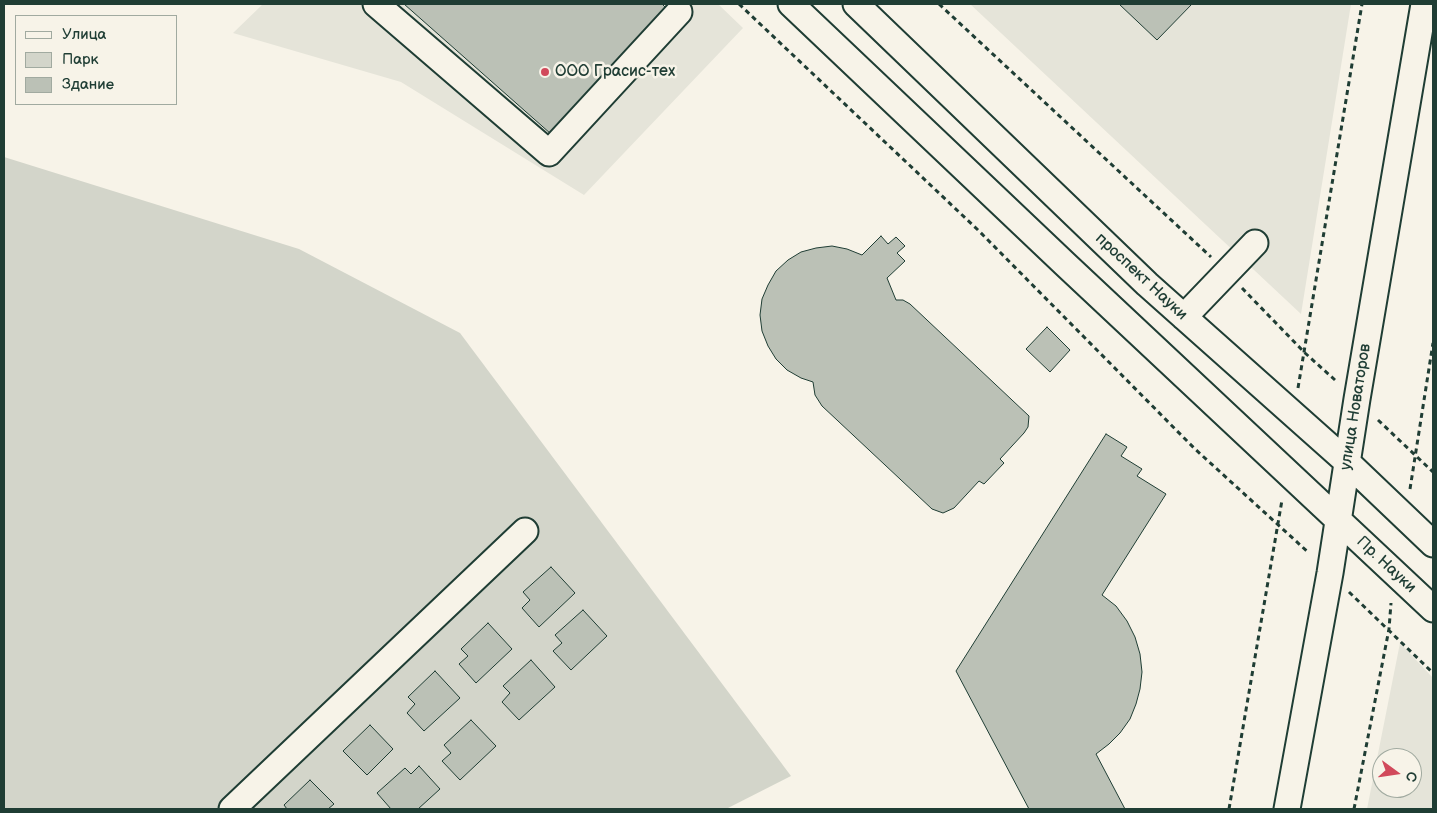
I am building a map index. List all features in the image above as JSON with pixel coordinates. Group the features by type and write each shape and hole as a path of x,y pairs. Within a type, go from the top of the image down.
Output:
{"street":[{"path":"376,4 549,154 679,12"},
{"path":"791,4 1338,520"},
{"name":"проспект Науки","path":"856,4 1147,284 1347,462 1433,544"},
{"name":"улица Новаторов","path":"1287,809 1330,573 1357,399 1424,4"},
{"path":"1184,317 1255,243"},
{"name":"Пр. Науки","path":"1338,520 1433,610"},
{"path":"232,809 525,531"}],"path":[{"path":"739,4 978,230 1195,450 1279,525 1433,673"},
{"path":"939,4 1227,272 1305,353 1357,399 1433,472"}],"shaded area":[{"name":"ООО Грасис-тех","path":"263,4 718,4 743,28 584,195 401,82 233,33"},
{"path":"970,4 1351,4 1301,314"},
{"path":"1400,643 1433,678 1433,809 1367,809 1372,784 1372,798 1422,798 1422,748 1379,748"}],"green space":[{"path":"4,157 299,249 460,333 791,776 726,809 4,809"}],"building":[{"name":"ООО Грасис-тех","path":"404,4 662,4 667,9 551,134"},
{"path":"1119,4 1192,4 1157,40"},
{"path":"881,236 888,244 896,237 905,246 897,253 905,261 887,278 896,300 903,300 910,304 1029,416 1028,427 1024,433 1000,459 1004,463 984,484 979,481 954,508 943,513 932,509 822,406 815,395 813,382 787,370 776,359 762,331 760,315 762,299 776,271 788,260 801,252 832,246 862,255"},
{"path":"1047,327 1070,350 1050,372 1026,349"},
{"path":"1106,434 1127,447 1121,456 1142,469 1137,476 1166,494 1102,595 1116,606 1127,621 1135,637 1140,654 1142,672 1140,689 1130,719 1120,733 1096,754 1125,809 1029,809 956,671"},
{"path":"551,567 575,593 539,627 522,608 530,600 523,592"},
{"path":"583,610 607,636 571,670 553,651 562,643 555,635"},
{"path":"488,623 512,649 476,683 459,664 468,656 461,649"},
{"path":"531,660 555,687 519,720 502,702 510,693 503,686"},
{"path":"435,671 460,698 424,731 407,713 415,704 408,697"},
{"path":"471,720 496,746 460,780 442,761 451,753 444,745"},
{"path":"370,725 393,749 367,775 343,751"},
{"path":"419,766 440,789 418,809 391,809 377,793 405,768 411,774"},
{"path":"310,780 334,804 328,809 287,809 284,805"}],"place":[{"name":"ООО Грасис-тех","path":"545,72"}]}
